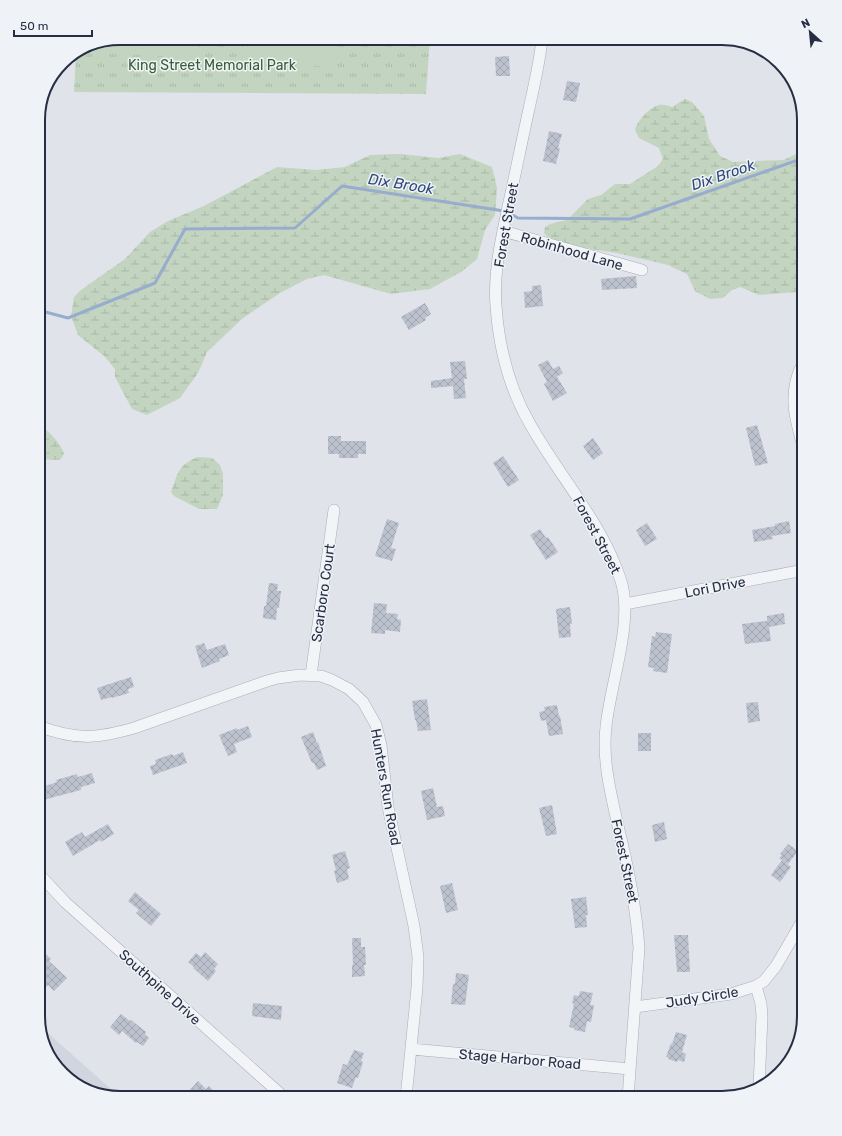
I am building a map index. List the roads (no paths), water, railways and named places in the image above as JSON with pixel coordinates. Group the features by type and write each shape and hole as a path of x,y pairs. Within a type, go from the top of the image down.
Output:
{"street":[{"name":"Forest Street","path":"541,45 536,76 504,226 496,283 495,303 498,334 505,364 516,397 530,425 574,492 615,563 622,584 625,604 624,627 606,727 605,747 611,793 633,891 639,948 628,1091"},
{"name":"Robinhood Lane","path":"504,226 642,270"},
{"path":"797,379 793,398 797,423"},
{"name":"Scarboro Court","path":"311,675 334,510"},
{"name":"Lori Drive","path":"625,604 797,571"},
{"name":"Hunters Run Road","path":"45,728 78,737 112,734 134,728 278,678 300,675 311,675 332,680 349,689 363,702 373,717 379,735 388,806 417,943 418,972 407,1091"},
{"name":"Southpine Drive","path":"45,881 65,902 277,1091"},
{"name":"Judy Circle","path":"635,1007 731,994 756,986 764,981 776,966 797,930"},
{"path":"756,986 761,1004 763,1022 759,1081"},
{"name":"Stage Harbor Road","path":"411,1049 630,1069"}],"waterway":[{"name":"Dix Brook","path":"509,213 518,218 630,219 797,160"},
{"name":"Dix Brook","path":"45,312 68,318 155,283 185,229 295,228 342,186 504,211"}],"park label":[{"name":"King Street Memorial Park","path":"212,65"}]}
